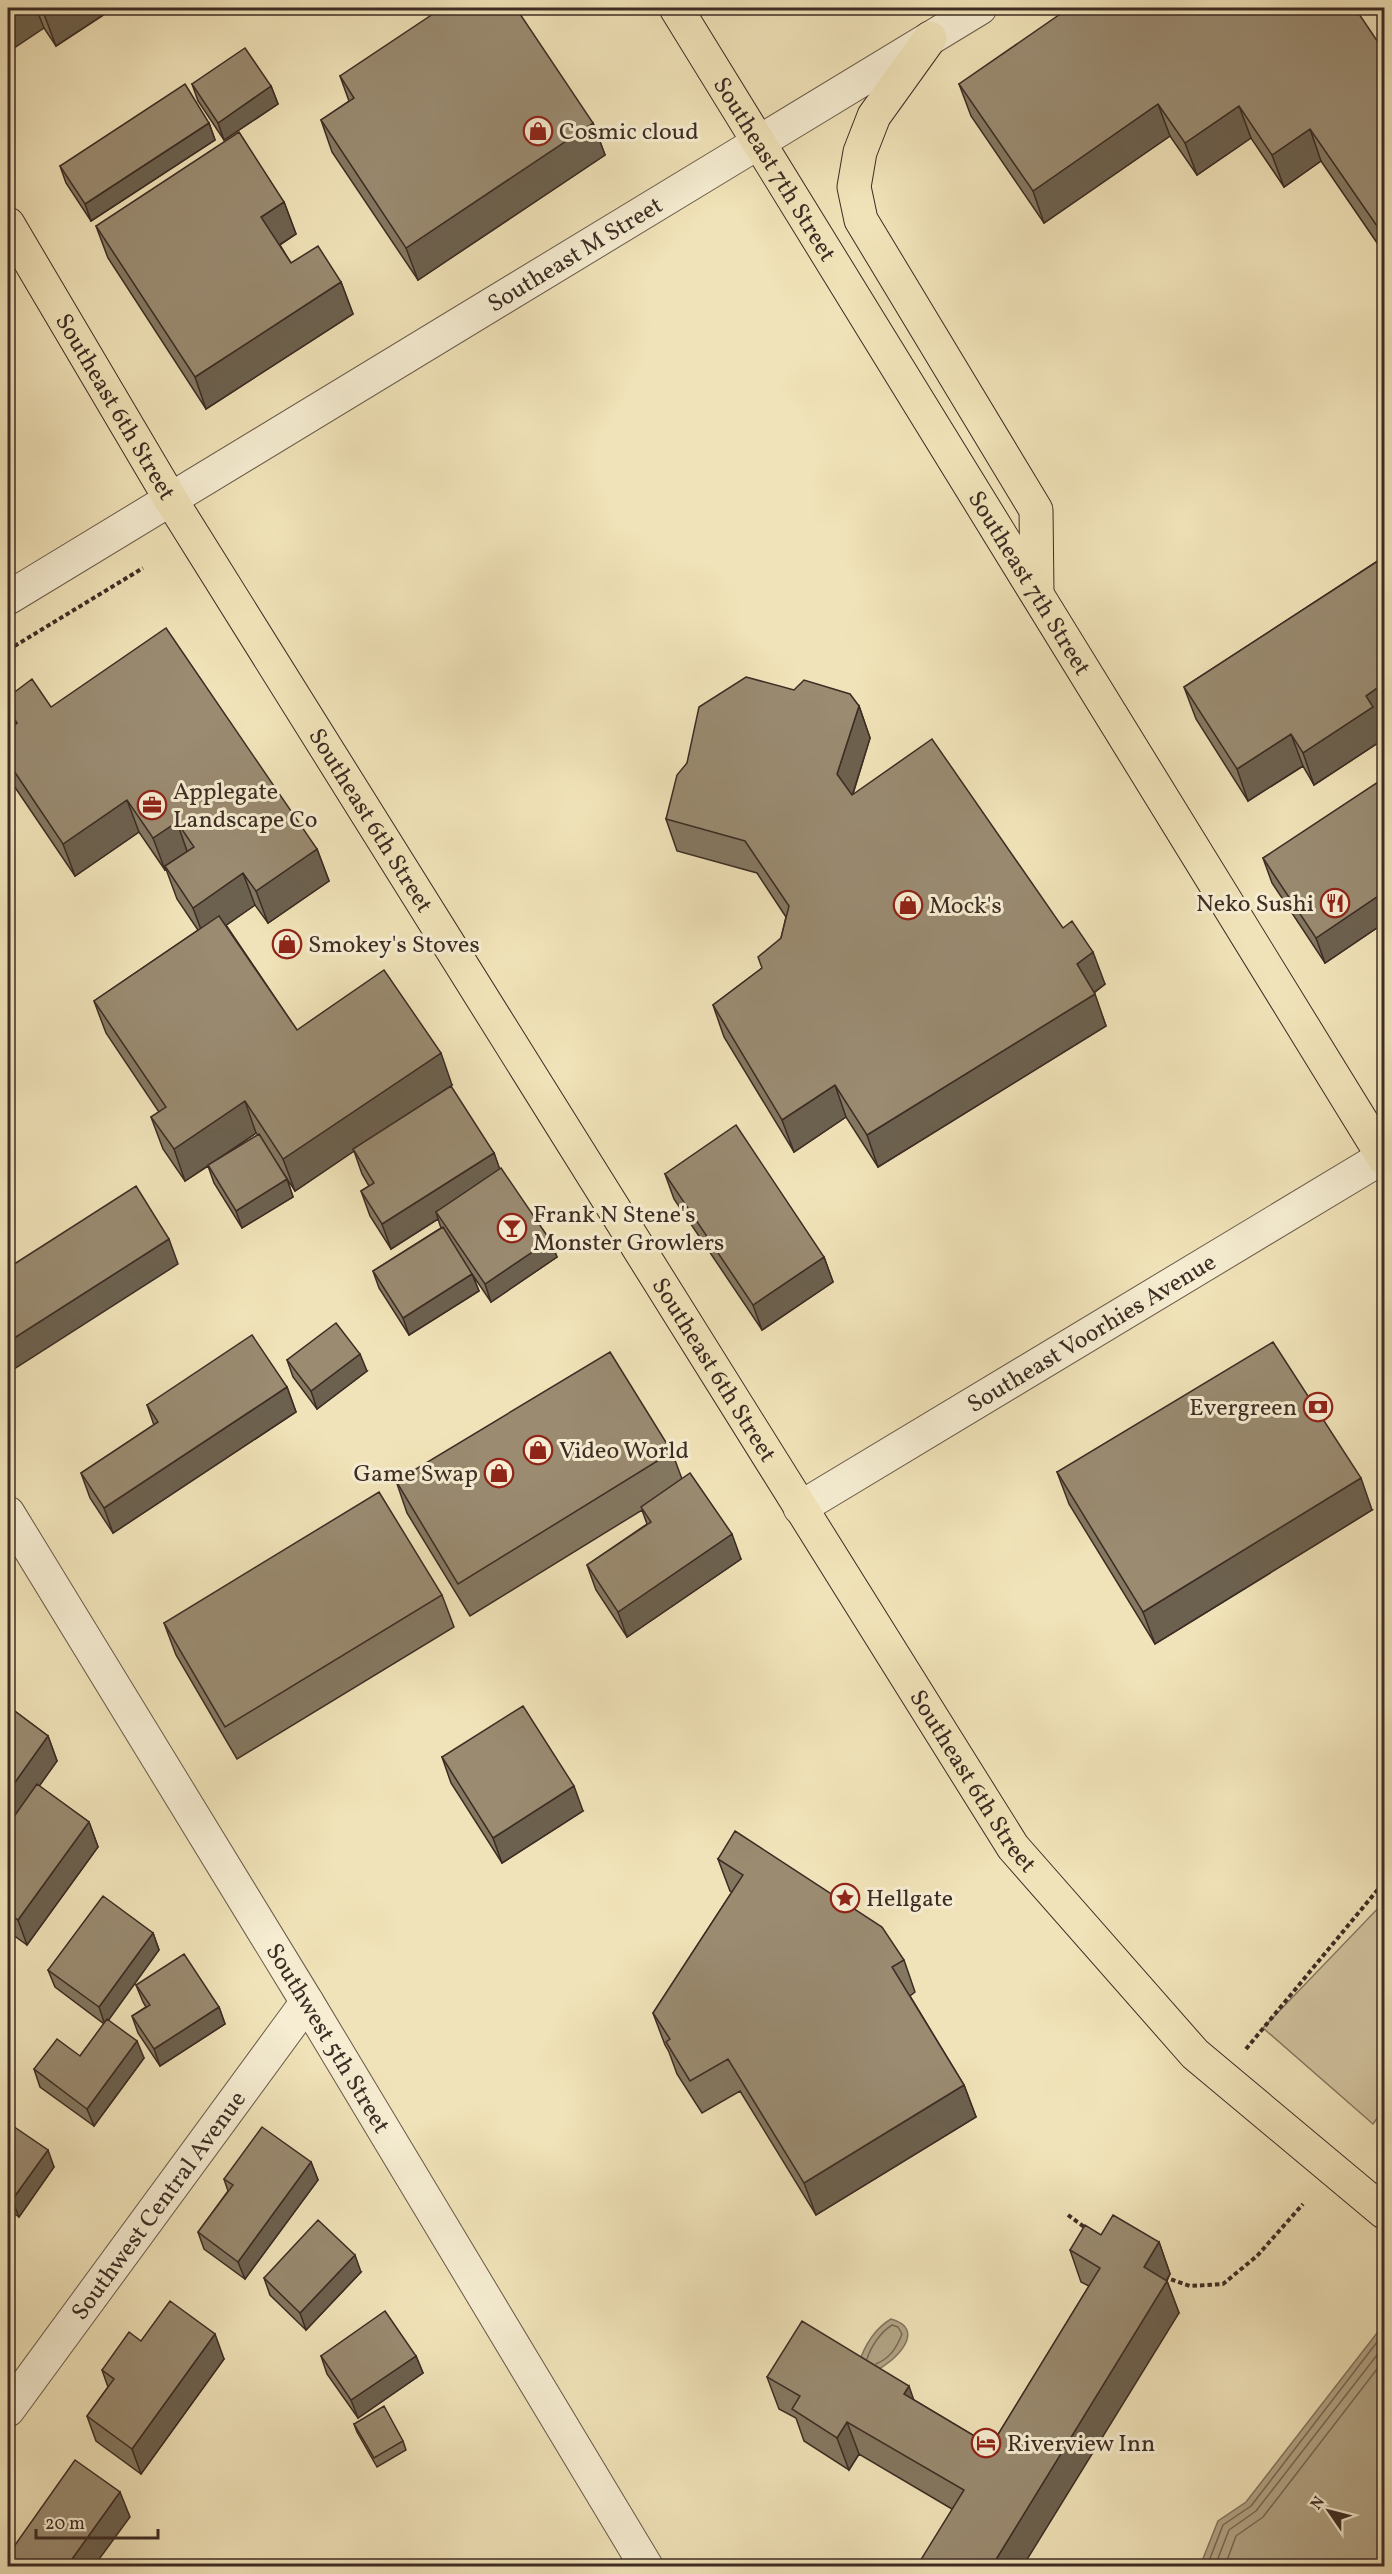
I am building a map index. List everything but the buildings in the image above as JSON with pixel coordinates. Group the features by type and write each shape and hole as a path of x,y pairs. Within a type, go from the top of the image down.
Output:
{"highway":[{"name":"Southeast 7th Street","path":"676,8 1384,1157"},
{"path":"930,38 874,116 860,152 854,187 861,220 1035,510 1037,595"},
{"name":"Southeast 6th Street","path":"8,224 171,500 1013,1847 1195,2054 1373,2203"}],"street":[{"name":"Southeast M Street","path":"8,598 980,8"},
{"name":"Southeast Voorhies Avenue","path":"800,1508 1384,1157"},
{"name":"Southwest 5th Street","path":"8,1513 307,2002 646,2566"},
{"name":"Southwest Central Avenue","path":"8,2410 307,2002"}],"path":[{"path":"8,650 143,567"},
{"path":"1223,2078 1384,1882"},
{"path":"1158,2275 1190,2286 1222,2284 1257,2256 1303,2204"},
{"path":"1068,2215 1095,2234"}],"shaded area":[{"path":"1384,1902 1384,2109 1373,2124 1263,2028"}],"water":[{"path":"891,2319 902,2324 907,2330 907,2337 899,2353 875,2371 858,2365 870,2339"},
{"path":"1384,2324 1384,2566 1200,2566 1218,2521 1246,2502"}],"place":[{"name":"Cosmic cloud","path":"538,131"},
{"name":"Applegate Landscape Co","path":"152,805"},
{"name":"Neko Sushi","path":"1335,903"},
{"name":"Mock's","path":"908,905"},
{"name":"Smokey's Stoves","path":"287,944"},
{"name":"Frank N Stene's Monster Growlers","path":"512,1228"},
{"name":"Evergreen","path":"1318,1407"},
{"name":"Video World","path":"538,1450"},
{"name":"Game Swap","path":"499,1473"},
{"name":"Hellgate","path":"845,1898"},
{"name":"Riverview Inn","path":"986,2443"}]}
